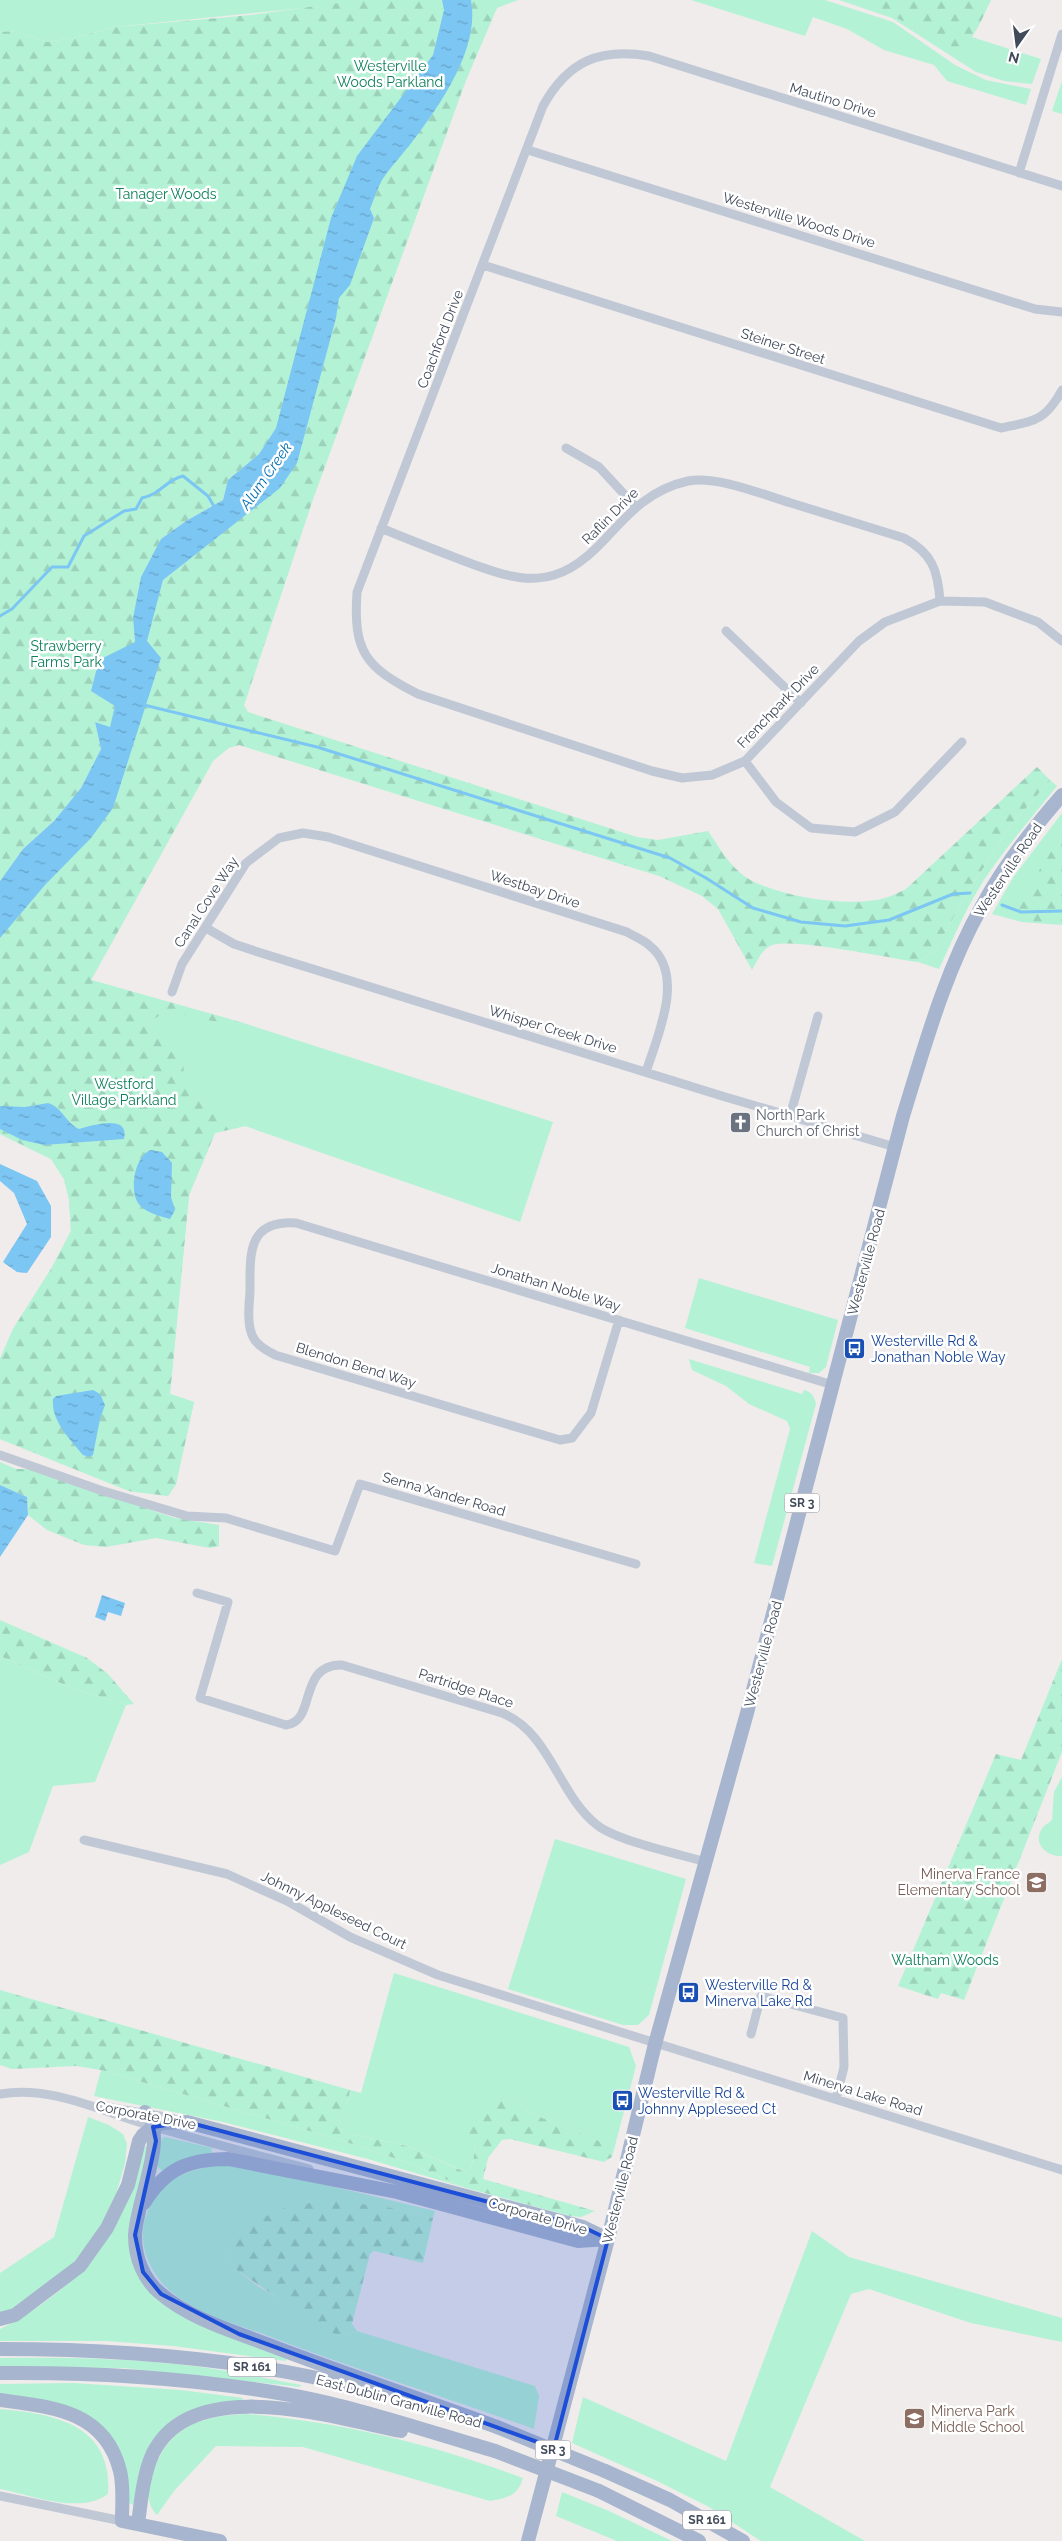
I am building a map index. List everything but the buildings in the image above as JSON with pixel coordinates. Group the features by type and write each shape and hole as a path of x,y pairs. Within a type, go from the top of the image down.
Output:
{"main road":[{"name":"Westerville Road","path":"528,2541 608,2240 655,2044 706,1862 895,1147 926,1040 955,962 982,906 1020,849 1062,795"},
{"path":"145,2112 153,2127 156,2141 138,2212 135,2248 143,2272 161,2294 185,2309 239,2334 317,2364 497,2427"},
{"name":"Corporate Drive","path":"187,2122 583,2227 608,2240"},
{"path":"0,2319 15,2315 80,2266 106,2228 128,2185 141,2137 153,2127 187,2122"},
{"path":"138,2212 152,2190 168,2174 193,2162 215,2159 256,2163 397,2192"},
{"name":"Corporate Drive","path":"397,2192 578,2241 608,2240"},
{"name":"East Dublin Granville Road","path":"0,2349 64,2349 181,2358 272,2370 376,2392 497,2427 670,2500 743,2541"},
{"name":"East Dublin Granville Road","path":"0,2373 118,2374 266,2391 319,2401 386,2418 495,2450 599,2490 699,2541"},
{"path":"0,2400 59,2409 78,2417 96,2428 111,2447 120,2472 122,2521 220,2541"},
{"path":"138,2524 145,2477 153,2453 170,2430 192,2417 208,2411 252,2407 302,2412 495,2450"}],"street":[{"path":"1019,173 1062,34"},
{"name":"Mautino Drive","path":"594,57 618,53 649,56 1062,186"},
{"name":"Coachford Drive","path":"362,651 355,622 357,592 528,150 543,106 551,92 572,70 594,57"},
{"name":"Westerville Woods Drive","path":"528,150 1035,309 1062,312"},
{"name":"Steiner Street","path":"483,266 1001,428 1039,419 1054,405 1062,390"},
{"path":"566,448 599,467 635,506"},
{"name":"Raflin Drive","path":"381,528 488,570 522,580 538,579 559,574 586,559 635,506 652,494 689,481 729,484 904,538 920,546 931,560 939,580 940,601"},
{"name":"Frenchpark Drive","path":"362,651 386,678 418,694 652,771 682,778 712,775 745,760 859,641 885,622 940,601 985,602 1038,622 1061,640"},
{"path":"726,631 801,703"},
{"path":"745,760 776,802 811,828 855,832 895,812 962,742"},
{"name":"Westbay Drive","path":"279,838 304,833 328,837 627,932 652,946 666,970 668,999 646,1072"},
{"name":"Canal Cove Way","path":"172,992 182,964 246,863 279,838"},
{"name":"Whisper Creek Drive","path":"206,928 234,944 258,952 895,1147"},
{"path":"790,1116 818,1016"},
{"name":"Jonathan Noble Way","path":"270,1225 280,1222 296,1223 833,1385"},
{"name":"Blendon Bend Way","path":"270,1225 254,1241 250,1257 249,1320 252,1335 261,1347 275,1355 546,1437 560,1440 572,1438 591,1413 619,1320"},
{"name":"Senna Xander Road","path":"0,1455 100,1490 187,1516 226,1518 335,1551 360,1484 636,1564"},
{"name":"Partridge Place","path":"197,1593 228,1602 200,1698 286,1725 298,1721 316,1676 323,1668 330,1665 352,1667 502,1713 514,1718 533,1735 586,1814 598,1826 618,1836 706,1862"},
{"name":"Johnny Appleseed Court","path":"84,1840 227,1874 289,1902 350,1937 438,1975 655,2044"},
{"path":"751,2034 761,1996 843,2018 844,2067 836,2099"},
{"name":"Minerva Lake Road","path":"655,2044 1062,2170"},
{"name":"Corporate Drive","path":"0,2094 28,2092 86,2104 145,2112 187,2122"},
{"name":"Corporate Drive","path":"86,2104 153,2127 397,2192"},
{"path":"0,2496 122,2521"}],"highlighted area":[{"path":"187,2122 583,2227 608,2239 554,2448 239,2334 161,2294 143,2272 135,2235 156,2141 153,2127"}],"green space":[{"name":"Westford Village Parkland","path":"0,0 518,0 497,8 466,80 313,499 244,705 91,980 240,1022 553,1122 520,1222 245,1126 215,1133 189,1195 170,1394 194,1402 176,1484 168,1496 129,1491 0,1439 0,1359 13,1329 51,1269 71,1231 69,1199 64,1179 51,1159 0,1134 0,938 276,428 323,6 115,27 73,38 47,42 16,31 0,32"},
{"name":"Tanager Woods","path":"361,0 435,0 444,10 433,55 357,156 331,218 276,428 259,454 228,480 223,500 186,521 161,539 133,618 135,642 110,728 95,722 101,749 81,788 54,821 23,849 0,881 0,32 16,31 47,42 73,38 115,27 251,15"},
{"name":"Westford Village Parkland","path":"471,0 494,0 497,7 466,80 313,499 244,705 248,712 637,837 658,840 708,831 730,863 747,878 777,891 834,901 870,901 888,897 906,889 1037,767 1050,780 1008,829 963,900 935,951 918,962 818,946 780,944 770,946 764,951 752,970 718,909 702,896 659,876 239,745 229,748 213,761 91,980 240,1022 234,1026 173,1012 162,1014 144,1025 161,1040 184,1055 183,1086 208,1106 245,1126 215,1133 189,1195 170,1394 194,1402 176,1484 168,1496 129,1491 0,1439 0,1359 13,1329 51,1269 71,1231 69,1199 64,1179 51,1159 0,1134 0,1129 31,1143 55,1144 118,1140 101,1122 79,1129 74,1127 56,1105 48,1103 25,1107 0,1106 0,938 45,885 91,838 163,580 297,463 336,318 339,298 350,285 374,218 370,209 386,175 426,124 457,73 470,36"},
{"path":"691,0 825,0 893,22 955,65 986,80 1031,89 1026,105 947,81 934,65 884,50 847,29 813,17 805,36"},
{"path":"839,0 991,0 972,37 1041,59 1032,84 1004,81 976,72 892,18"},
{"path":"856,0 991,0 973,36 954,48 903,21"},
{"path":"1062,81 1062,114 1052,111"},
{"path":"1050,780 1057,786 1010,844 984,880 939,969 918,962 935,951 963,900 1008,829"},
{"path":"1062,813 1062,830 1060,833 1062,922 1022,922 992,914 1014,876"},
{"path":"1062,830 1062,925 1022,922 1015,913"},
{"path":"699,1278 838,1320 826,1367 819,1373 809,1373 810,1367 685,1328"},
{"path":"689,1359 802,1394 804,1390 811,1393 814,1399 816,1404 772,1566 754,1563 790,1429 787,1421 749,1404 726,1386 692,1370"},
{"path":"0,1462 16,1469 29,1469 175,1518 219,1525 219,1546 210,1548 156,1538 106,1547 84,1545 47,1530 28,1515 27,1497 0,1485"},
{"path":"0,1620 87,1658 108,1674 134,1704 126,1705 67,1686 0,1656"},
{"path":"0,1656 67,1686 126,1705 95,1782 53,1786 29,1852 0,1865"},
{"name":"Waltham Woods","path":"1062,1659 1062,1752 964,2000 941,1993 938,1999 898,1986 996,1754 1021,1760"},
{"path":"1062,1777 1062,1856 1056,1856 1042,1848 1039,1838 1043,1827 1052,1820 1054,1792"},
{"path":"555,1839 686,1879 649,2015 638,2025 623,2025 508,1989"},
{"path":"394,1973 629,2047 636,2066 612,2157 603,2143 530,2113 515,2101 476,2145 471,2169 466,2172 407,2146 351,2134 339,2128 340,2119 350,2090 361,2093"},
{"path":"0,1990 350,2090 340,2119 339,2128 351,2134 407,2146 465,2172 471,2169 476,2146 468,2136 474,2112 486,2100 497,2097 515,2101 530,2113 604,2143 612,2157 604,2162 510,2139 502,2140 488,2158 483,2179 595,2211 581,2217 570,2216 466,2188 406,2162 340,2140 101,2070 76,2066 12,2069 0,2065"},
{"path":"101,2070 340,2140 406,2162 466,2188 368,2159 223,2122 94,2096"},
{"path":"88,2117 109,2125 123,2134 127,2144 125,2163 115,2198 96,2234 72,2265 13,2310 0,2315 0,2273 54,2237"},
{"path":"165,2137 212,2148 211,2154 175,2163 162,2171 155,2164 162,2138"},
{"path":"146,2146 149,2147 128,2231 132,2261 146,2288 287,2358 286,2361 173,2346 106,2341 0,2341 0,2329 40,2306 58,2292 103,2244 129,2198"},
{"path":"218,2164 310,2181 435,2211 433,2218 387,2207 229,2253 235,2269 259,2287 344,2336 357,2331 535,2386 539,2396 534,2429 332,2360 205,2313 173,2293 165,2286 148,2260 143,2240 145,2219 150,2206 164,2186 182,2175"},
{"path":"326,2200 387,2207 433,2218 423,2263 374,2251 370,2254 352,2324 357,2331 344,2336 328,2332 235,2269 229,2253 229,2239 239,2228 285,2208"},
{"path":"812,2231 849,2257 1062,2318 1062,2342 971,2323 869,2289 851,2294 770,2487 865,2541 761,2541 709,2507 655,2480 572,2443 583,2397 726,2461"},
{"path":"0,2358 132,2360 207,2368 301,2385 300,2387 124,2368 0,2367"},
{"path":"73,2383 181,2390 243,2398 242,2402 214,2405 187,2414 174,2420 163,2429 154,2439 147,2452 138,2492 133,2505 129,2503 97,2424 0,2397 0,2384"},
{"path":"0,2409 21,2411 60,2420 77,2428 91,2438 101,2452 107,2471 108,2494 97,2500 84,2503 70,2503 40,2499 0,2489"},
{"path":"247,2414 353,2429 422,2445 523,2478 515,2493 490,2501 303,2447 216,2446 174,2491 157,2515 150,2503 150,2484 157,2462 174,2437 185,2428 198,2422 229,2415"},
{"path":"562,2492 609,2511 672,2541 617,2541 556,2516"}],"water":[{"name":"Alum Creek","path":"442,0 471,0 470,36 457,73 447,91 411,143 386,174 377,190 370,209 374,218 350,285 339,298 336,318 297,463 280,488 163,580 147,641 161,658 113,808 91,838 45,885 0,938 0,881 23,849 54,821 81,788 101,749 95,722 110,727 115,706 91,691 99,660 135,642 133,618 141,577 161,539 186,521 223,500 228,480 259,454 276,428 331,218 357,156 433,55 444,10"},
{"path":"48,1103 57,1108 79,1129 108,1123 121,1126 124,1131 124,1139 44,1145 22,1140 0,1129 0,1106 25,1107"},
{"path":"151,1150 162,1152 172,1163 171,1197 175,1210 170,1219 144,1209 135,1197 134,1182 137,1166 145,1153"},
{"path":"0,1164 37,1181 51,1206 51,1237 27,1273 17,1272 3,1262 27,1224 14,1193 0,1181"},
{"path":"93,1390 100,1394 105,1405 100,1419 93,1455 89,1457 83,1455 62,1429 55,1415 53,1399 56,1396"},
{"path":"0,1485 27,1497 28,1515 0,1557"},
{"path":"102,1595 125,1603 121,1616 108,1612 105,1621 95,1617"}],"waterway":[{"path":"0,616 12,609 52,567 68,567 84,536 124,511 136,509 142,498 155,493 177,478 183,476 208,496 215,508"},
{"path":"144,705 317,747 670,858 753,908 801,922 845,926 889,920 953,894 970,893"},
{"path":"1002,905 1021,912 1062,911"}],"place":[{"name":"North Park Church of Christ","path":"740,1123"},
{"name":"Westerville Rd & Jonathan Noble Way","path":"855,1349"},
{"name":"Minerva France Elementary School","path":"1036,1882"},
{"name":"Westerville Rd & Minerva Lake Rd","path":"689,1993"},
{"name":"Westerville Rd & Johnny Appleseed Ct","path":"622,2101"},
{"name":"Minerva Park Middle School","path":"915,2419"}],"park label":[{"name":"Westerville Woods Parkland","path":"390,74"},
{"name":"Strawberry Farms Park","path":"66,654"}]}
